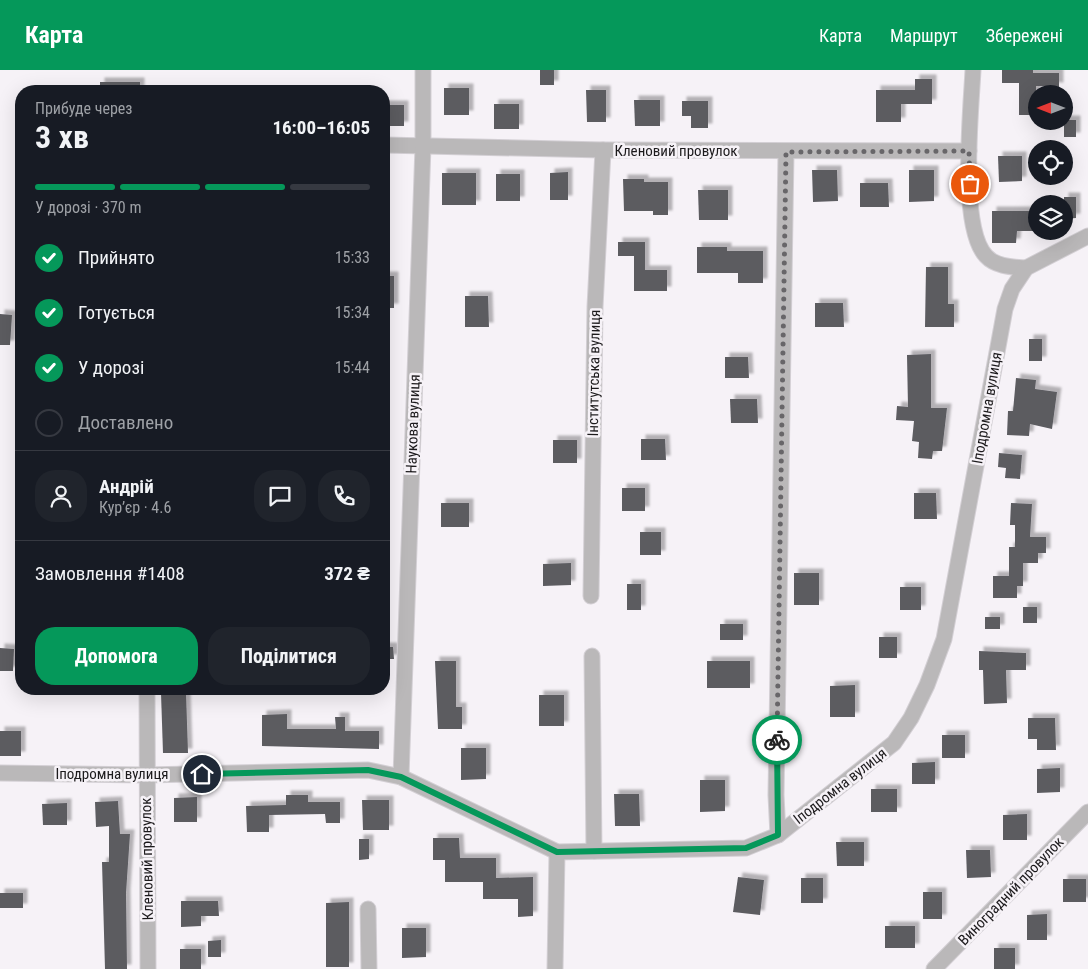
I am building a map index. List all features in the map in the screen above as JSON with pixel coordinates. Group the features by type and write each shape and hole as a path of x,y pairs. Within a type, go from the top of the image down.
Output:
{"street":[{"name":"Наукова вулиця","path":"401,777 423,146 423,70"},
{"path":"972,70 969,151 971,216 976,236 987,256 1002,265 1026,268"},
{"name":"Кленовий провулок","path":"390,145 786,152 969,151"},
{"name":"Інститутська вулиця","path":"592,596 594,307 603,150"},
{"path":"778,835 776,796 786,152"},
{"name":"Іподромна вулиця","path":"0,773 146,775 368,770 401,777 557,852 746,848 778,835 894,744 911,718 927,685 944,639 1005,310 1012,289 1026,268 1088,236"},
{"path":"592,656 594,851"},
{"name":"Кленовий провулок","path":"147,695 148,969"},
{"name":"Виноградний провулок","path":"934,969 1088,812"},
{"path":"555,969 557,852"},
{"path":"368,910 369,969"}],"building":[{"path":"540,70 554,70 554,85 540,85"},
{"path":"1002,70 1033,70 1033,73 1059,73 1059,85 1028,85 1028,115 1019,115 1019,83 1002,83"},
{"path":"915,79 932,79 932,104 901,104 901,122 876,122 876,90 915,90"},
{"path":"100,82 140,82 140,85 100,85"},
{"path":"444,88 469,88 469,115 444,115"},
{"path":"586,90 606,90 606,122 587,122"},
{"path":"634,100 660,100 660,126 635,126"},
{"path":"682,101 708,101 708,128 691,128 691,116 682,116"},
{"path":"494,104 519,104 519,129 494,129"},
{"path":"390,105 404,105 404,126 390,126"},
{"path":"1073,120 1076,120 1076,137 1064,137 1064,130 1073,130"},
{"path":"998,156 1022,156 1022,181 999,182"},
{"path":"812,170 837,170 838,201 813,202"},
{"path":"909,170 934,170 934,201 909,202"},
{"path":"568,172 568,200 550,200 550,173"},
{"path":"442,173 476,173 476,205 442,205"},
{"path":"496,174 520,174 520,201 496,201"},
{"path":"623,179 644,179 644,182 668,182 668,215 653,215 653,211 624,211"},
{"path":"860,183 888,183 889,207 860,207"},
{"path":"698,190 728,190 728,220 699,220"},
{"path":"1073,197 1076,197 1076,218 1073,218"},
{"path":"992,211 1028,211 1028,231 1017,231 1016,243 992,243"},
{"path":"618,242 645,242 645,270 667,270 667,291 634,291 634,256 618,256"},
{"path":"697,247 727,247 727,251 763,251 763,283 738,283 738,273 697,273"},
{"path":"926,267 948,267 948,304 954,304 954,327 925,327"},
{"path":"390,276 394,276 394,308 390,308"},
{"path":"465,296 488,296 489,327 465,327"},
{"path":"815,303 843,303 844,327 815,327"},
{"path":"0,314 12,315 10,345 0,345"},
{"path":"1029,339 1042,339 1042,361 1029,361"},
{"path":"931,354 931,408 947,408 942,451 933,451 932,459 918,458 919,442 912,441 914,421 896,420 897,406 908,407 907,355"},
{"path":"725,357 748,357 749,378 725,378"},
{"path":"1016,378 1036,380 1035,389 1057,392 1052,429 1030,424 1029,436 1007,435 1008,411 1013,411"},
{"path":"730,399 757,399 758,423 731,423"},
{"path":"641,439 665,439 666,460 641,460"},
{"path":"553,440 577,440 577,463 553,463"},
{"path":"999,453 1022,455 1020,479 1005,478 1006,468 998,467"},
{"path":"622,488 645,488 645,511 622,511"},
{"path":"914,493 936,493 937,519 914,519"},
{"path":"441,503 469,503 469,527 441,527"},
{"path":"1011,503 1032,504 1030,537 1046,537 1046,553 1038,553 1038,563 1023,563 1023,586 1017,586 1017,598 993,598 993,576 1009,576 1009,547 1015,547 1015,525 1010,525"},
{"path":"640,532 661,532 661,555 640,555"},
{"path":"571,563 571,585 543,586 543,564"},
{"path":"794,573 819,573 819,605 794,605"},
{"path":"627,584 641,584 641,610 627,610"},
{"path":"900,587 921,587 921,610 900,610"},
{"path":"1023,607 1037,607 1037,623 1023,623"},
{"path":"985,617 1000,617 1000,629 985,629"},
{"path":"720,624 743,624 743,640 720,640"},
{"path":"879,637 897,637 897,658 879,658"},
{"path":"390,647 393,647 394,659 390,659"},
{"path":"0,648 14,649 13,671 0,671"},
{"path":"979,651 1026,653 1026,670 1006,670 1007,703 984,704 983,670 979,670"},
{"path":"435,661 456,661 456,707 462,707 462,729 438,729"},
{"path":"707,661 750,661 750,688 707,688"},
{"path":"855,685 855,717 830,717 830,686"},
{"path":"161,695 186,695 188,753 163,753"},
{"path":"539,695 564,695 564,726 539,726"},
{"path":"287,714 287,729 336,729 335,717 345,717 345,731 379,731 379,749 262,746 262,715"},
{"path":"1028,718 1055,718 1056,750 1037,750 1037,739 1028,739"},
{"path":"0,731 21,731 21,756 0,756"},
{"path":"942,735 965,735 965,758 942,758"},
{"path":"461,748 486,748 486,779 461,780"},
{"path":"935,762 935,784 912,784 912,763"},
{"path":"1060,768 1060,792 1037,793 1037,769"},
{"path":"700,780 725,780 725,811 700,812"},
{"path":"871,789 897,789 897,812 871,812"},
{"path":"614,794 639,794 640,826 615,826"},
{"path":"286,795 308,795 308,802 340,802 340,823 326,823 325,814 269,815 269,832 247,832 246,806 286,805"},
{"path":"197,797 197,822 174,822 174,798"},
{"path":"362,800 389,800 389,830 363,830"},
{"path":"118,801 120,834 130,834 126,893 127,969 105,969 102,862 109,862 109,826 96,827 95,802"},
{"path":"67,803 67,825 43,825 42,804"},
{"path":"1027,814 1027,840 1003,840 1003,815"},
{"path":"433,838 459,838 460,858 496,858 496,878 533,877 533,916 518,917 518,899 483,899 483,882 445,882 445,860 433,860"},
{"path":"359,839 369,839 369,859 359,860"},
{"path":"836,842 864,842 864,866 837,866"},
{"path":"966,850 990,850 991,877 967,878"},
{"path":"738,877 764,880 760,915 733,912"},
{"path":"801,878 823,878 823,903 801,903"},
{"path":"1063,879 1086,879 1086,902 1063,902"},
{"path":"923,892 942,892 942,919 923,919"},
{"path":"0,893 23,893 23,908 0,908"},
{"path":"181,901 218,901 219,916 201,916 201,926 181,927"},
{"path":"349,902 349,967 326,967 326,903"},
{"path":"1047,914 1047,940 1027,940 1027,915"},
{"path":"885,926 915,926 915,948 885,948"},
{"path":"402,928 426,928 426,957 402,958"},
{"path":"221,940 221,957 208,957 208,941"},
{"path":"994,948 1015,948 1015,969 994,969"},
{"path":"180,949 201,949 201,969 180,969"}],"way so far":[{"path":"777,740 786,152 969,151 970,184"}],"route":[{"path":"202,774 368,770 401,777 557,852 746,848 778,835 776,796 777,740"}]}
